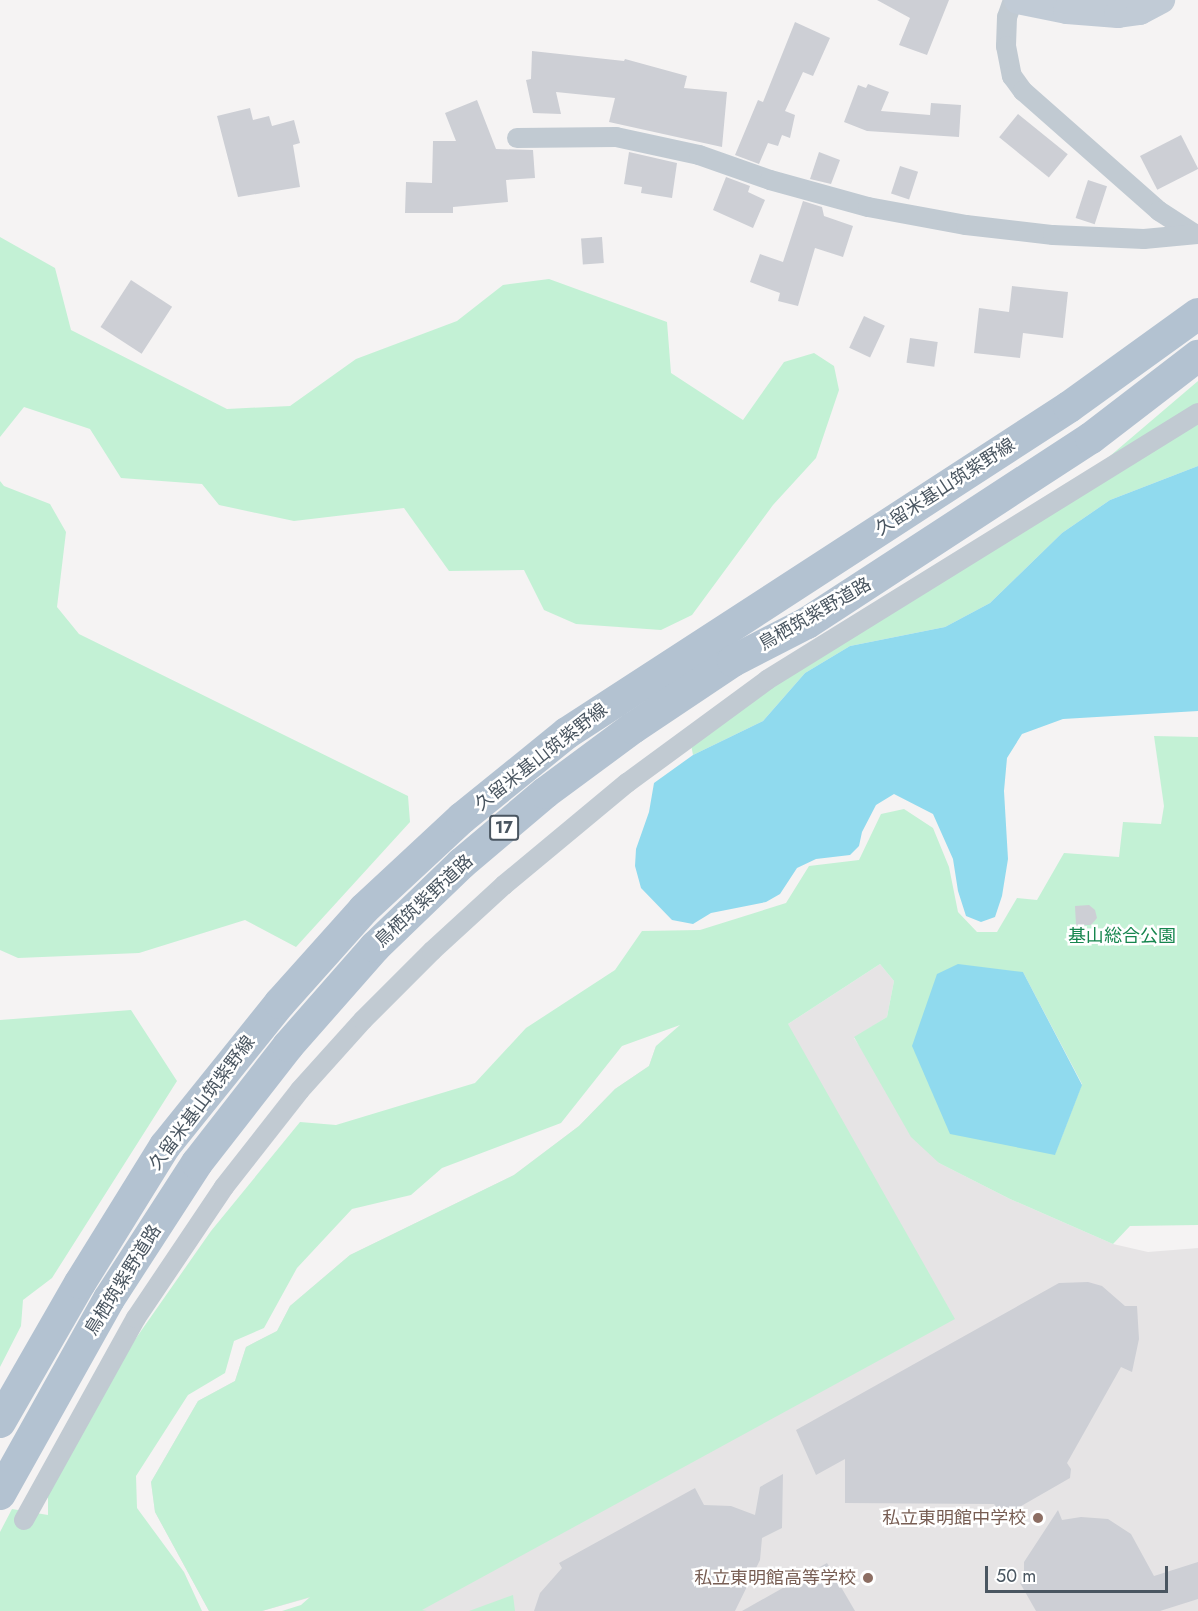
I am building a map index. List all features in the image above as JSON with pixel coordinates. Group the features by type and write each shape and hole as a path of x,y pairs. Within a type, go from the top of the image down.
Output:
{"main road":[{"name":"久留米基山筑紫野線","path":"0,1422 80,1283 165,1146 280,1003 364,909 462,818 567,733 717,633 1069,407 1198,314"},
{"name":"鳥栖筑紫野道路","path":"0,1494 109,1299 197,1163 288,1046 359,965 461,864 545,793 633,728 733,661 807,623 1081,444 1198,356"}],"street":[{"path":"1161,0 1140,11 1118,14 1066,10 1015,0 1007,17 1006,45 1012,76 1023,91 1159,211 1196,234"},
{"path":"517,138 616,136 699,155 770,180 868,207 966,225 1053,235 1144,238 1196,234"},
{"path":"24,1520 136,1318 224,1187 300,1090 363,1020 432,951 504,885 627,783 767,680 1198,413"}],"shaded area":[{"path":"880,964 894,981 887,1017 854,1038 939,1163 1010,1199 1113,1244 1148,1252 1198,1248 1198,1611 421,1611 312,1597 262,1611 209,1611 155,1512 151,1482 198,1401 235,1381 246,1347 277,1331 290,1306 350,1255 514,1175 579,1126 615,1089 649,1066 656,1046 788,1024"}],"green space":[{"path":"0,237 55,268 71,330 227,409 290,406 356,359 457,321 503,285 549,279 667,322 671,373 743,420 784,362 814,353 834,366 839,390 816,458 773,505 692,615 661,630 576,624 544,610 524,570 449,571 404,508 294,521 219,505 202,484 121,478 90,429 24,407 0,437"},
{"path":"1198,381 1198,466 1110,500 1062,533 990,603 945,627 850,646 805,673 763,721 693,755 688,729 1083,479"},
{"path":"0,481 4,486 50,504 66,532 57,607 79,634 408,796 410,822 296,947 245,920 139,953 18,958 0,950"},
{"name":"基山総合公園","path":"1154,736 1198,737 1198,1225 1130,1226 1113,1244 1010,1199 939,1163 911,1137 854,1037 887,1017 894,981 880,964 788,1024 955,1319 422,1610 427,1611 282,1611 301,1605 310,1597 262,1611 209,1611 155,1512 151,1482 198,1401 235,1381 246,1347 277,1331 290,1306 350,1255 514,1175 579,1126 615,1089 649,1066 656,1046 680,1025 622,1046 561,1123 442,1168 411,1195 352,1209 297,1268 264,1328 234,1341 225,1373 188,1395 136,1476 137,1508 184,1572 202,1611 0,1611 0,1532 12,1509 48,1515 48,1489 127,1351 211,1231 300,1122 336,1125 475,1083 526,1028 615,970 642,931 700,930 786,903 809,866 859,860 881,814 904,809 933,828 949,867 958,912 977,932 997,932 1017,898 1037,900 1064,853 1119,857 1123,822 1161,824 1164,806","holes":["1023,972 1082,1084 1055,1154"]},
{"path":"131,1010 177,1081 52,1278 23,1300 21,1326 0,1367 0,1020"},
{"path":"513,1595 515,1611 469,1611"}],"water":[{"path":"1198,466 1198,711 1063,719 1022,734 1007,758 1004,791 1008,859 1002,896 995,917 981,922 966,916 958,891 953,859 933,814 894,794 876,805 862,832 859,846 850,855 816,859 797,868 780,894 766,902 711,913 693,924 672,920 641,888 635,866 636,849 649,812 654,783 693,755 763,721 805,673 850,646 945,627 990,603 1062,533 1110,500"},
{"path":"958,964 1023,972 1082,1085 1055,1155 950,1134 912,1046 937,974"}],"building":[{"path":"877,0 949,0 927,55 899,45 910,18"},
{"path":"795,22 830,38 813,76 803,72 785,111 795,115 790,138 782,135 778,146 768,143 759,164 735,155 758,100 763,102"},
{"path":"532,51 624,61 625,59 687,76 684,88 727,92 722,147 609,122 615,98 556,92 561,114 533,113 526,80 531,79"},
{"path":"868,84 889,92 881,111 930,115 931,103 961,105 959,137 867,131 844,122 858,85 866,88"},
{"path":"477,100 496,149 533,150 535,178 506,180 508,202 453,207 453,213 405,213 406,182 432,183 433,141 456,141 445,113"},
{"path":"250,108 253,120 269,116 272,126 294,120 300,143 293,145 300,187 238,197 217,116"},
{"path":"1018,114 1068,154 1049,178 999,137"},
{"path":"1181,135 1198,169 1157,190 1140,156"},
{"path":"629,152 677,163 672,198 641,193 642,187 624,184"},
{"path":"819,152 840,160 831,184 810,179"},
{"path":"900,166 918,172 909,199 891,194"},
{"path":"726,177 750,186 748,192 765,200 753,228 713,210"},
{"path":"1088,180 1107,186 1095,224 1076,218"},
{"path":"803,201 822,207 824,216 853,226 843,257 815,248 798,306 778,301 780,293 750,282 760,254 783,262"},
{"path":"602,237 604,263 583,264 581,238"},
{"path":"131,280 172,307 142,354 101,327"},
{"path":"1012,286 1068,292 1063,338 1023,333 1020,358 974,353 979,308 1009,312"},
{"path":"864,316 885,326 870,357 849,348"},
{"path":"910,338 938,342 934,367 907,363"},
{"path":"1089,905 1095,910 1097,918 1091,925 1076,925 1075,906"},
{"path":"1088,1282 1102,1286 1125,1306 1137,1306 1139,1339 1132,1372 1121,1367 1067,1463 1071,1469 1070,1478 1009,1513 1000,1511 994,1504 845,1503 845,1459 816,1475 796,1430 1059,1283"},
{"path":"783,1474 782,1528 762,1538 760,1560 735,1611 534,1611 540,1593 562,1568 559,1563 695,1488 704,1505 731,1506 755,1515 760,1487"},
{"path":"1058,1510 1062,1520 1081,1517 1108,1519 1131,1534 1154,1576 1198,1562 1198,1599 1160,1611 1036,1611 1020,1583 1024,1581 1024,1562"},
{"path":"827,1563 855,1611 742,1611"}],"place":[{"name":"私立東明館中学校","path":"1038,1518"},
{"name":"私立東明館高等学校","path":"868,1578"}]}
